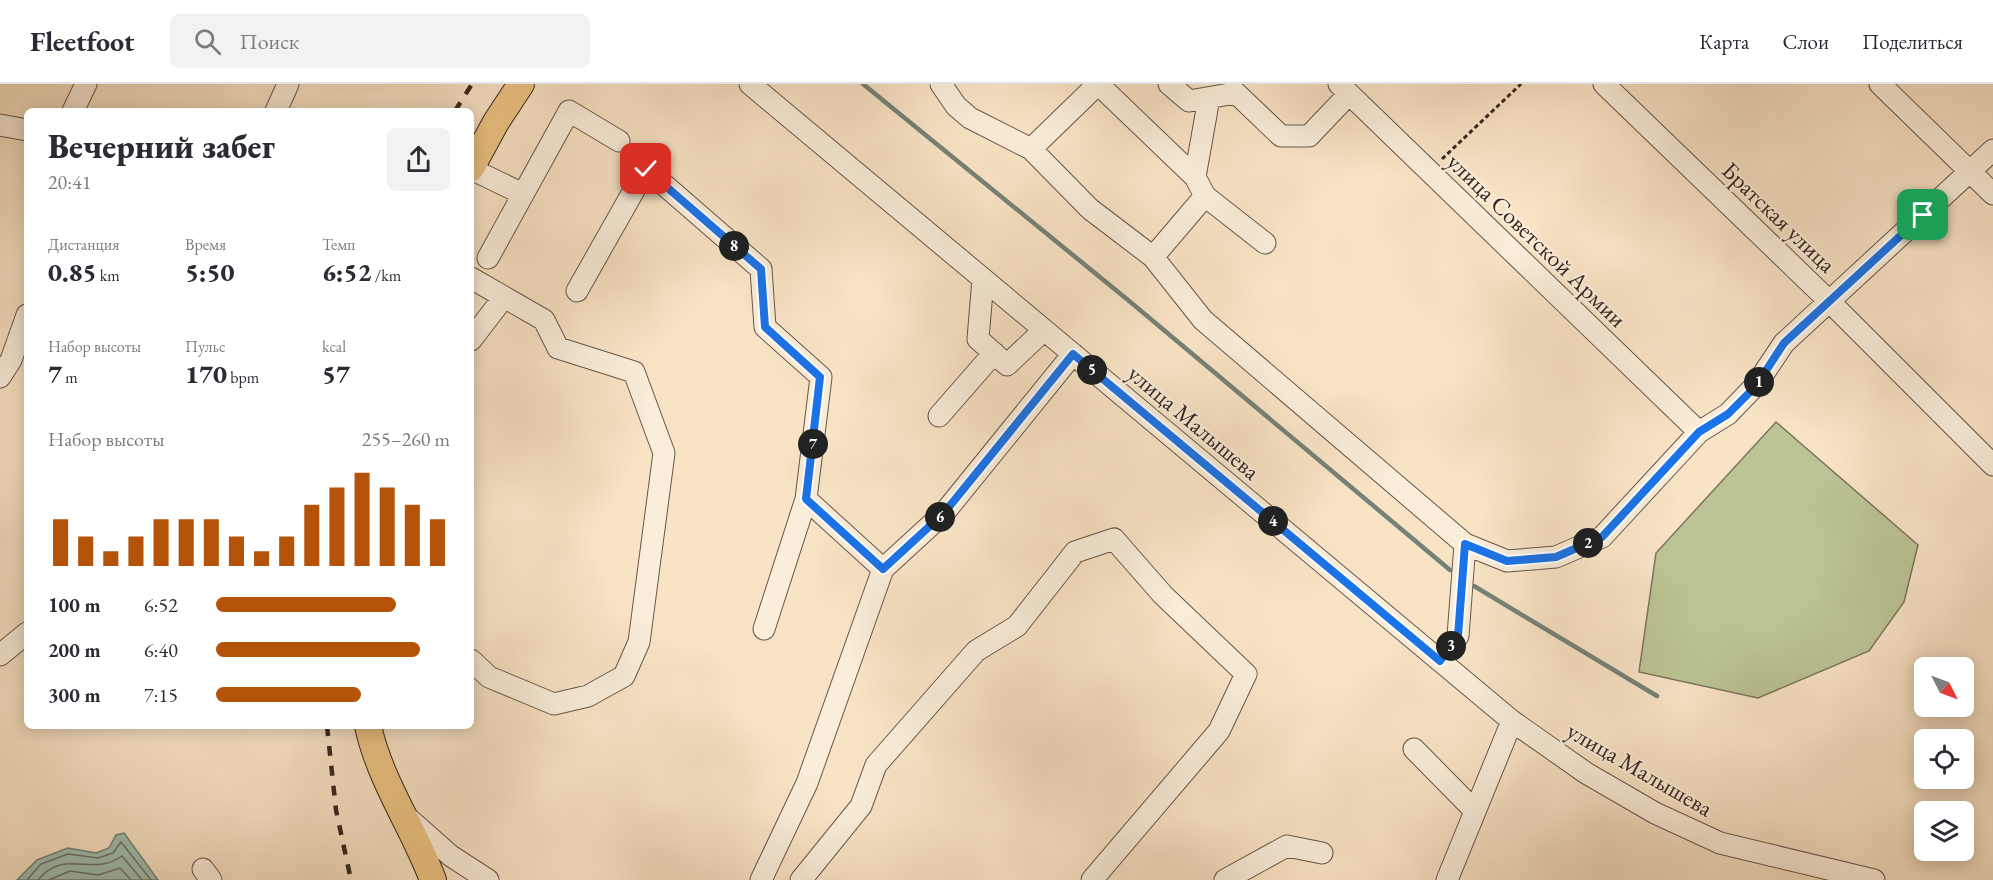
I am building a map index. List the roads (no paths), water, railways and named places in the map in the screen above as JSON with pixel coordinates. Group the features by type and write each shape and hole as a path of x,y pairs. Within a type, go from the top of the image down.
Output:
{"main road":[{"path":"474,162 496,122 521,84"},
{"path":"369,729 384,777 422,851 433,880"}],"street":[{"path":"74,108 86,84"},
{"path":"277,108 288,84"},
{"name":"улица Малышева","path":"750,84 1512,721 1586,772 1655,813 1720,843 1874,880"},
{"path":"941,84 956,105 970,118 1031,149 1089,209 1153,257 1203,320 1465,544 1507,561 1556,557 1602,537 1699,432 1728,414 1756,386 1784,343 1993,150"},
{"path":"1031,149 1098,84 1195,177 1205,196 1265,243"},
{"path":"1169,84 1189,101 1236,93 1281,136 1309,136 1344,89"},
{"name":"Братская улица","path":"1604,84 1829,301 1993,465"},
{"path":"1880,84 1993,195"},
{"name":"улица Советской Армии","path":"1344,89 1699,432"},
{"path":"1195,177 1209,98"},
{"path":"488,258 569,111 619,141"},
{"path":"0,125 24,129"},
{"path":"577,291 646,169 761,269 765,327 820,377 806,499 764,628"},
{"path":"474,170 523,194"},
{"path":"1153,257 1205,196"},
{"path":"983,279 978,339 1007,365 1044,330"},
{"path":"474,280 544,320 558,348 634,372 664,453 639,642 624,676 588,696 554,704 489,677 474,663"},
{"path":"474,336 504,297"},
{"path":"0,377 11,360 24,323"},
{"path":"939,416 994,353"},
{"path":"761,880 807,783 883,569 944,513 1073,354"},
{"path":"806,499 883,569"},
{"path":"801,880 861,806 876,765 976,651 1017,626 1075,552 1114,539 1163,595 1246,674 1219,731 1092,880"},
{"path":"1440,661 1458,636 1465,544"},
{"path":"0,655 24,635"},
{"path":"1447,880 1512,721"},
{"path":"1414,749 1475,811"},
{"path":"402,813 451,856 488,880"},
{"path":"1225,880 1287,846 1322,853"}],"water":[{"path":"124,833 158,880 17,880 37,860 68,848 96,853 109,848 116,835"}],"waterway":[{"path":"863,84 1128,300 1450,570"},
{"path":"1474,586 1657,696"}],"railway":[{"path":"457,108 472,84"},
{"path":"327,729 336,810 351,880"}]}
